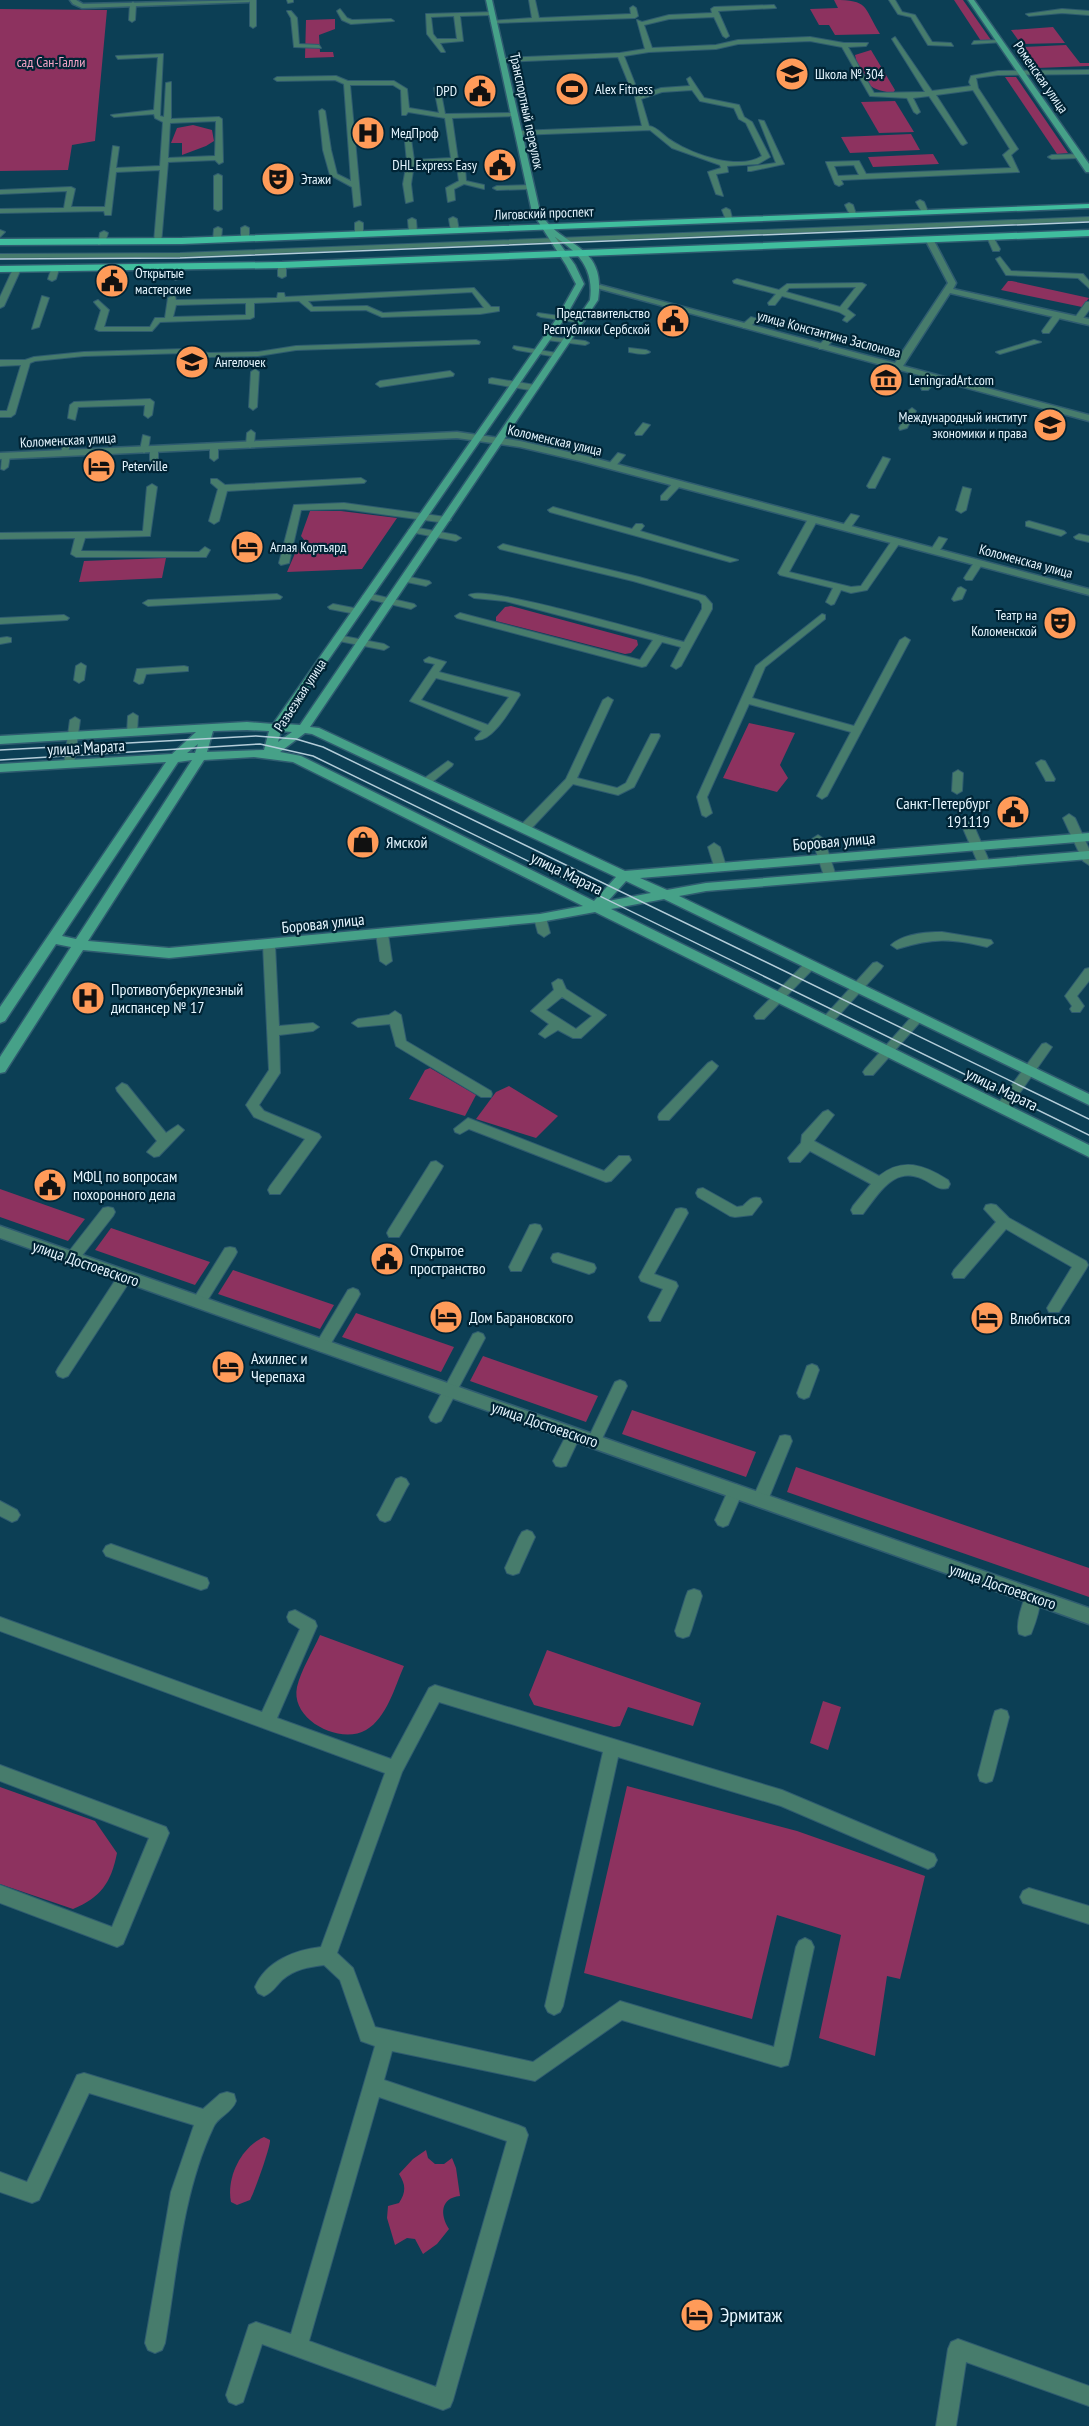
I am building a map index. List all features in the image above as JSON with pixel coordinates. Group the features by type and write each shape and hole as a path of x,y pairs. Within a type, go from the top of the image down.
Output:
{"main road":[{"name":"Лиговский проспект","path":"0,242 158,242 1089,206"},
{"path":"0,270 53,274 177,273 282,265 1089,233"}],"street":[{"path":"73,0 82,6 251,0"},
{"name":"Транспортный переулок","path":"489,0 536,212 543,227 565,254"},
{"name":"Роменская улица","path":"972,0 1089,170"},
{"path":"543,227 569,240 583,253 597,287"},
{"path":"897,367 952,283 929,239"},
{"path":"565,254 580,284"},
{"name":"Разъезжая улица","path":"269,754 276,727 561,318 580,284"},
{"name":"Разъезжая улица","path":"269,754 303,729 581,321 594,300 597,287"},
{"name":"улица Константина Заслонова","path":"597,287 1089,418"},
{"path":"947,290 1089,322"},
{"name":"Коломенская улица","path":"3,456 457,435 477,437 611,466 1089,592"},
{"name":"улица Марата","path":"0,740 208,728 276,727 303,729 333,738 625,875 1089,1100"},
{"path":"0,1068 200,757 208,728"},
{"path":"0,1018 174,759 208,728"},
{"name":"улица Марата","path":"0,768 269,754 306,762 1089,1151"},
{"name":"Боровая улица","path":"625,875 1083,837"},
{"name":"Боровая улица","path":"53,939 81,945 169,953 540,918 706,887 984,863 1088,857"},
{"path":"596,906 625,875"},
{"name":"улица Достоевского","path":"0,1232 1089,1616"}],"lane":[{"path":"251,0 253,26"},
{"path":"532,0 536,20"},
{"path":"892,0 900,13 913,16 930,44 951,45"},
{"path":"1044,2 1051,11"},
{"path":"132,20 133,4"},
{"path":"726,36 714,9 770,5"},
{"path":"442,51 430,34 428,15 457,14 536,20 636,16 633,8"},
{"path":"678,8 682,16"},
{"path":"340,11 344,20 351,22 391,21"},
{"path":"1029,14 1051,11 1089,13"},
{"path":"289,12 294,18 296,46 319,47"},
{"path":"437,41 460,41 457,14"},
{"path":"649,50 639,23 682,16 716,15"},
{"path":"502,60 620,55 649,50 716,47 738,42 810,39 844,45 866,44"},
{"path":"896,39 924,87 937,100 963,143"},
{"path":"974,44 1000,42"},
{"path":"844,45 872,95 909,96 975,88"},
{"path":"113,170 219,160 219,119 167,122 157,117 161,55 118,57"},
{"path":"620,55 632,84"},
{"path":"864,177 856,163 830,164 838,181 864,177 907,178 1016,170 1007,155 1014,149 975,88 972,82 973,77 981,74 1021,72 1089,72"},
{"path":"277,79 336,78 347,83 382,81 400,85 404,89 405,112 445,115 514,114"},
{"path":"690,79 698,97 707,103 736,106 741,118 749,122 766,157 758,162 724,167 712,172 720,194"},
{"path":"158,242 169,83"},
{"path":"347,83 357,206"},
{"path":"437,88 455,160 461,167 463,182"},
{"path":"646,128 637,98 661,90 694,88"},
{"path":"909,96 917,112"},
{"path":"322,111 327,150 334,175 355,186"},
{"path":"114,115 157,112"},
{"path":"341,119 350,119"},
{"path":"323,120 332,120"},
{"path":"518,133 652,128 660,138 673,146 724,167 768,167 780,164 761,121"},
{"path":"407,132 411,162 407,184 409,201"},
{"path":"0,211 9,213 67,210 108,211 115,147"},
{"path":"1052,158 1080,156"},
{"path":"1010,159 1019,159"},
{"path":"411,162 455,160"},
{"path":"218,176 218,209"},
{"path":"451,200 450,188 463,182 481,187"},
{"path":"497,188 530,187"},
{"path":"0,192 71,189 67,210"},
{"path":"920,202 926,212"},
{"path":"849,205 854,215"},
{"path":"726,210 730,220"},
{"path":"453,219 455,231"},
{"path":"0,256 180,255 1089,219"},
{"path":"412,220 413,232"},
{"path":"359,223 359,234"},
{"path":"244,239 245,228"},
{"path":"217,240 218,229"},
{"path":"101,243 104,233"},
{"path":"989,237 996,249"},
{"path":"1000,259 1009,273 1080,276 1089,286"},
{"path":"282,265 282,276"},
{"path":"0,306 17,270"},
{"path":"737,281 780,295 842,310 851,315 847,320"},
{"path":"580,284 597,287"},
{"path":"772,303 787,286 862,285 842,310"},
{"path":"169,320 172,300 250,301 474,290 492,309 480,312 382,315 367,308 311,309 301,299"},
{"path":"426,292 428,314"},
{"path":"367,295 367,308"},
{"path":"35,327 45,298"},
{"path":"98,302 105,310 99,329 152,329 158,320 250,317 250,301"},
{"path":"1078,319 1089,304"},
{"path":"541,315 581,321"},
{"path":"1046,331 1058,315"},
{"path":"746,327 754,319"},
{"path":"547,338 585,343"},
{"path":"822,346 830,339"},
{"path":"0,363 84,354 184,351 209,356 296,348 476,342"},
{"path":"1000,352 1037,342"},
{"path":"517,348 557,355"},
{"path":"632,350 646,352"},
{"path":"0,414 11,414 26,362"},
{"path":"253,407 255,372"},
{"path":"380,384 450,374"},
{"path":"925,388 935,377"},
{"path":"492,381 535,388"},
{"path":"72,417 74,405 150,402 148,415"},
{"path":"903,428 912,411"},
{"path":"639,433 646,425"},
{"path":"250,445 251,433"},
{"path":"146,437 154,460"},
{"path":"64,453 67,440"},
{"path":"214,447 214,458"},
{"path":"611,466 621,455"},
{"path":"3,456 4,467"},
{"path":"872,486 886,459"},
{"path":"214,481 223,488 361,481"},
{"path":"664,498 677,484"},
{"path":"0,536 147,534 152,487"},
{"path":"214,521 223,488"},
{"path":"962,510 966,489"},
{"path":"284,563 297,507 344,506 446,519"},
{"path":"553,510 637,528 733,560"},
{"path":"846,528 854,516"},
{"path":"813,519 783,573 851,590 864,588 896,541"},
{"path":"1029,524 1061,533"},
{"path":"413,530 456,538"},
{"path":"81,534 76,554 203,555 205,550"},
{"path":"935,551 942,539"},
{"path":"503,547 636,579 702,598 707,604 707,609 676,666"},
{"path":"969,578 978,563"},
{"path":"405,579 426,584"},
{"path":"831,602 838,587"},
{"path":"474,595 505,598 687,646"},
{"path":"367,596 411,606"},
{"path":"148,603 277,597"},
{"path":"333,607 356,611"},
{"path":"460,616 642,664 660,639"},
{"path":"706,813 702,797 761,666 822,617"},
{"path":"0,621 64,618"},
{"path":"338,638 384,647"},
{"path":"822,796 905,640"},
{"path":"429,660 441,662 415,701 490,730"},
{"path":"79,680 81,666"},
{"path":"139,681 141,671 184,669"},
{"path":"433,674 514,696 490,730 480,738"},
{"path":"525,828 571,780 608,700"},
{"path":"746,700 857,730"},
{"path":"132,733 133,716"},
{"path":"69,764 75,720"},
{"path":"571,780 618,792 630,785 655,736"},
{"path":"1041,763 1050,779"},
{"path":"426,782 448,764"},
{"path":"957,791 958,773"},
{"path":"1069,818 1083,837 1088,857"},
{"path":"968,826 984,863"},
{"path":"818,839 830,876"},
{"path":"714,847 720,866"},
{"path":"540,918 544,933"},
{"path":"382,934 386,961"},
{"path":"897,945 909,940 952,934 987,943"},
{"path":"269,945 274,1070 248,1106 259,1114 314,1137 275,1190"},
{"path":"760,1016 810,965"},
{"path":"827,1021 877,966"},
{"path":"1076,1009 1078,1006 1071,996 1089,972"},
{"path":"560,987 600,1015 577,1035 558,1023 537,1011 560,987"},
{"path":"358,1023 396,1016 400,1043 484,1089"},
{"path":"869,1072 918,1017"},
{"path":"545,1034 558,1023"},
{"path":"274,1031 313,1027"},
{"path":"1002,1108 1046,1047"},
{"path":"664,1117 712,1066"},
{"path":"122,1088 164,1140"},
{"path":"808,1144 807,1138 828,1115"},
{"path":"460,1128 468,1123 606,1177 624,1160"},
{"path":"154,1152 164,1140 178,1130"},
{"path":"795,1158 808,1144"},
{"path":"808,1144 880,1183"},
{"path":"564,1175 574,1163"},
{"path":"394,1233 436,1166"},
{"path":"858,1210 885,1177 900,1170 917,1170 943,1184"},
{"path":"703,1193 735,1212 747,1211 755,1202"},
{"path":"991,1209 1004,1222 1052,1243 1081,1265 1054,1308"},
{"path":"72,1258 108,1212"},
{"path":"654,1317 671,1286 646,1277 681,1213"},
{"path":"959,1274 1004,1222"},
{"path":"516,1267 531,1249 535,1229"},
{"path":"199,1302 230,1252"},
{"path":"558,1258 588,1268"},
{"path":"63,1372 125,1277"},
{"path":"322,1346 353,1294"},
{"path":"436,1417 478,1338"},
{"path":"804,1393 812,1370"},
{"path":"594,1441 620,1386"},
{"path":"561,1461 574,1434"},
{"path":"760,1500 785,1441"},
{"path":"385,1515 401,1484"},
{"path":"723,1520 735,1491"},
{"path":"513,1568 527,1537"},
{"path":"111,1551 201,1583"},
{"path":"683,1631 694,1596"},
{"path":"1025,1629 1033,1597"},
{"path":"266,1723 309,1626 295,1617"},
{"path":"0,1623 394,1769"},
{"path":"327,1956 394,1769 435,1693 782,1798 928,1860"},
{"path":"986,1775 1001,1718"},
{"path":"554,2006 612,1748"},
{"path":"0,1773 160,1833 117,1938 0,1894"},
{"path":"1029,1897 1089,1915"},
{"path":"264,1987 276,1972 300,1958 327,1956 347,1974 368,2034 386,2040 535,2072 620,2010 781,2058 805,1947"},
{"path":"297,2347 386,2040"},
{"path":"0,2182 32,2193 84,2082 206,2120"},
{"path":"236,2395 256,2332 443,2400 518,2135 373,2086"},
{"path":"155,2343 181,2192 206,2120 227,2101"},
{"path":"946,2426 958,2349 1089,2396"}],"green space":[{"path":"834,0 859,3 867,11 880,34 835,35 829,25 819,25 810,9 838,8"},
{"path":"954,0 963,0 991,40 981,41"},
{"name":"сад Сан-Галли","path":"0,9 107,10 95,141 72,145 68,170 0,171"},
{"path":"335,19 335,29 319,35 320,52 333,52 334,57 305,58 306,20"},
{"path":"1053,27 1065,43 1021,44 1011,30"},
{"path":"1066,45 1080,63 1089,63 1089,66 1037,68 1023,47"},
{"path":"871,50 895,90 893,93 870,86 862,77 855,55"},
{"path":"1005,77 1016,77 1068,153 1057,154"},
{"path":"895,101 914,132 879,133 861,102"},
{"path":"193,125 212,130 214,141 182,155 182,143 171,143 177,128"},
{"path":"911,134 920,150 850,153 841,137"},
{"path":"933,154 939,164 873,167 868,157"},
{"path":"1008,281 1089,298 1082,307 1001,290"},
{"path":"310,511 341,511 397,518 362,569 287,572 296,551 304,545 305,541 301,536"},
{"path":"166,558 162,578 79,582 84,561"},
{"path":"511,606 637,640 638,645 631,653 625,654 496,621 496,617 505,607"},
{"path":"749,723 795,733 780,765 788,778 777,792 723,778"},
{"path":"430,1068 476,1095 465,1116 409,1099 425,1070"},
{"path":"509,1086 558,1116 536,1138 476,1119 496,1092"},
{"path":"0,1189 85,1219 68,1241 0,1217"},
{"path":"111,1228 210,1262 195,1285 95,1250"},
{"path":"233,1270 334,1305 320,1329 218,1294"},
{"path":"356,1313 454,1347 441,1372 342,1337"},
{"path":"483,1356 598,1396 586,1422 470,1381"},
{"path":"632,1410 756,1452 746,1477 622,1434"},
{"path":"796,1467 1089,1568 1089,1597 787,1492"},
{"path":"320,1635 404,1666 385,1710 380,1718 366,1730 355,1734 331,1732 309,1719 301,1710 297,1699 297,1687"},
{"path":"547,1650 701,1703 693,1726 628,1707 620,1726 614,1727 534,1705 529,1695"},
{"path":"823,1701 841,1707 828,1750 810,1743"},
{"path":"627,1786 797,1831 925,1876 900,1979 887,1976 875,2056 819,2038 841,1935 777,1915 752,2019 584,1973"},
{"path":"0,1787 95,1821 117,1853 112,1873 98,1894 73,1909 0,1884"},
{"path":"264,2137 270,2140 270,2144 255,2189 250,2200 237,2205 231,2202 233,2174 248,2148"},
{"path":"426,2150 428,2158 435,2164 444,2164 452,2158 456,2168 460,2196 453,2197 445,2204 443,2213 449,2229 437,2244 423,2254 415,2239 407,2238 395,2245 387,2218 388,2206 399,2203 404,2192 404,2185 399,2174 413,2159"}],"tram line":[{"path":"0,259 180,258 1089,222"},
{"path":"0,750 256,736 296,739 323,747 1089,1119"},
{"path":"0,760 260,744 313,756 1089,1135"}],"place":[{"name":"Школа № 304","path":"792,74"},
{"name":"Alex Fitness","path":"572,89"},
{"name":"DPD","path":"480,91"},
{"name":"МедПроф","path":"368,133"},
{"name":"DHL Express Easy","path":"500,165"},
{"name":"Этажи","path":"278,179"},
{"name":"Открытые мастерские","path":"112,281"},
{"name":"Представительство Республики Сербской","path":"673,321"},
{"name":"Ангелочек","path":"192,362"},
{"name":"LeningradArt.com","path":"886,380"},
{"name":"Международный институт экономики и права","path":"1050,425"},
{"name":"Peterville","path":"99,466"},
{"name":"Аглая Кортъярд","path":"247,547"},
{"name":"Театр на Коломенской","path":"1060,623"},
{"name":"Санкт-Петербург 191119","path":"1013,812"},
{"name":"Ямской","path":"363,842"},
{"name":"Противотуберкулезный диспансер № 17","path":"88,998"},
{"name":"МФЦ по вопросам похоронного дела","path":"50,1185"},
{"name":"Открытое пространство","path":"387,1259"},
{"name":"Дом Барановского","path":"446,1317"},
{"name":"Влюбиться","path":"987,1318"},
{"name":"Ахиллес и Черепаха","path":"228,1367"},
{"name":"Эрмитаж","path":"697,2315"}]}
